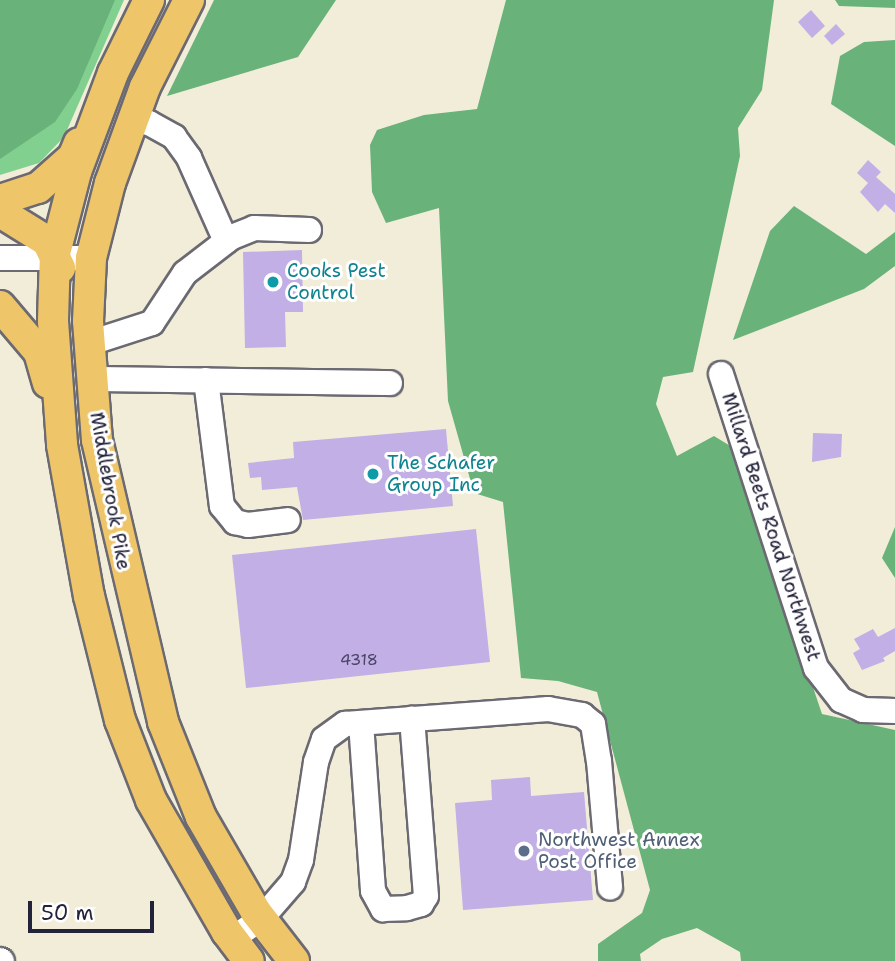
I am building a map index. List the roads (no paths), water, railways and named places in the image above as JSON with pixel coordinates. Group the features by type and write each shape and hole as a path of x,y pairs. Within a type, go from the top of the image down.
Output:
{"main road":[{"name":"Middlebrook Pike","path":"149,0 113,73 76,172 55,258 53,321 61,430 89,596 120,720 151,800 241,950"},
{"name":"Middlebrook Pike","path":"189,0 133,121 110,183 90,258 90,343 97,440 129,591 163,722 201,817 261,919 294,961"},
{"path":"0,200 38,188 73,157 113,73"},
{"path":"0,212 47,241 66,280 81,449 122,643 148,726 201,817"},
{"path":"0,306 39,352 61,430"}],"street":[{"path":"133,121 149,123 174,137 189,158 226,241"},
{"path":"90,343 152,323 185,273 226,241 254,228 309,230"},
{"path":"0,258 90,258"},
{"name":"Millard Beets Road Northwest","path":"721,374 816,668 841,700 863,710 895,711"},
{"path":"92,379 390,383"},
{"path":"206,380 222,506 235,522 248,525 288,520"},
{"path":"241,950 261,919 293,882 301,860 316,762 324,739 345,724 548,709 571,710 587,719 593,724 599,761 610,888"},
{"path":"361,723 373,891 383,909 407,908 421,904 426,896 412,719"}],"place":[{"name":"Cooks Pest Control","path":"273,282"},
{"name":"The Schafer Group Inc","path":"373,474"},
{"name":"Northwest Annex Post Office","path":"524,851"}]}
